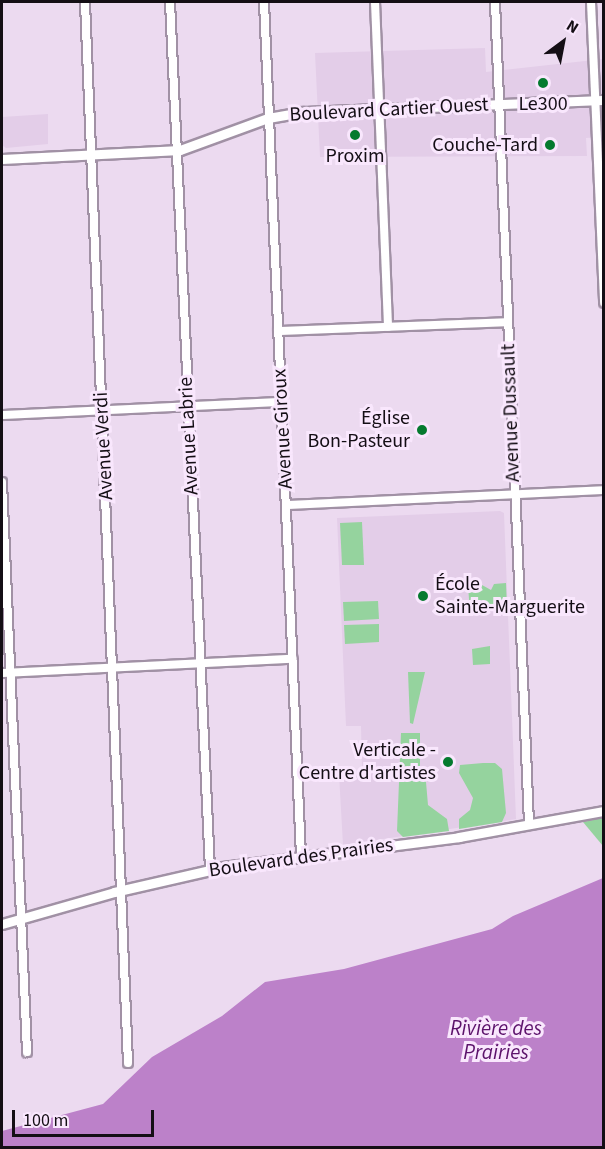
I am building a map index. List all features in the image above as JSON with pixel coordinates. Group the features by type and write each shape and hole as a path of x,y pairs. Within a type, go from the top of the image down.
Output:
{"street":[{"name":"Avenue Verdi","path":"85,2 128,1063"},
{"name":"Avenue Labrie","path":"170,2 210,870"},
{"name":"Avenue Giroux","path":"264,2 301,857"},
{"path":"375,2 388,327"},
{"name":"Avenue Dussault","path":"495,2 529,824"},
{"path":"591,2 599,100 603,303"},
{"name":"Boulevard Cartier Ouest","path":"2,159 177,150 210,142 268,118 381,109 599,100"},
{"path":"278,331 508,322"},
{"path":"2,415 280,402"},
{"path":"2,482 6,673 27,1052"},
{"path":"287,505 603,490"},
{"path":"6,673 293,659"},
{"name":"Boulevard des Prairies","path":"2,924 19,917 122,890 210,870 529,824 603,811"}],"shaded area":[{"path":"485,48 486,72 603,59 603,137 586,138 587,156 320,157 315,53"},
{"path":"48,114 48,144 6,148 2,145 2,117"},
{"path":"500,511 504,513 516,819 343,845 339,774 362,772 361,726 346,726 337,518"}],"green space":[{"path":"362,522 364,565 342,565 340,523"},
{"path":"506,583 507,609 470,612 468,586 482,585 491,590 494,584"},
{"path":"378,601 379,619 344,621 343,602"},
{"path":"379,624 379,642 345,644 344,625"},
{"path":"490,646 490,664 473,665 472,649"},
{"path":"408,672 425,672 413,724 410,723"},
{"path":"401,733 420,733 420,774 426,782 428,805 447,819 449,831 403,837 397,831"},
{"path":"495,763 502,769 506,813 502,822 459,829 459,819 470,810 473,798 459,773 460,765"},
{"path":"604,818 603,846 583,822"}],"water":[{"name":"Rivière des Prairies","path":"603,878 603,1147 2,1147 2,1131 103,1104 152,1057 222,1016 265,982 344,969 492,929 513,916"}],"place":[{"name":"Le300","path":"543,83"},
{"name":"Proxim","path":"355,135"},
{"name":"Couche-Tard","path":"550,145"},
{"name":"Église Bon-Pasteur","path":"422,430"},
{"name":"École Sainte-Marguerite","path":"423,596"},
{"name":"Verticale - Centre d'artistes","path":"448,762"}]}
